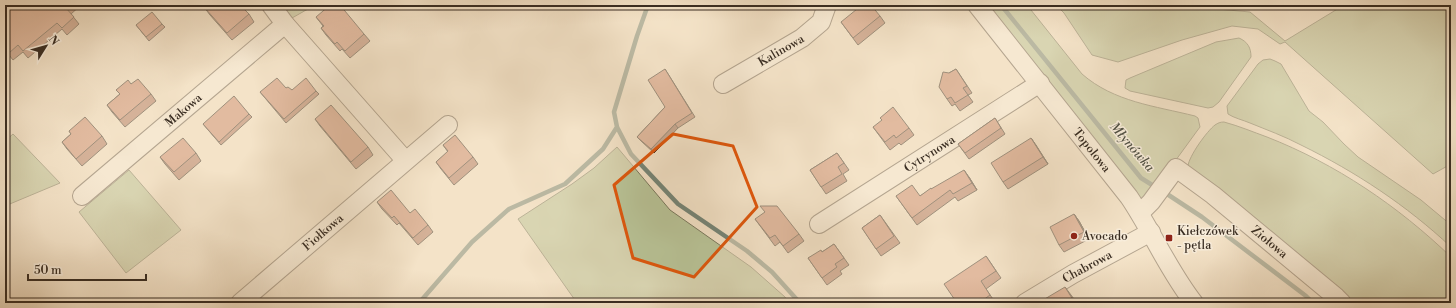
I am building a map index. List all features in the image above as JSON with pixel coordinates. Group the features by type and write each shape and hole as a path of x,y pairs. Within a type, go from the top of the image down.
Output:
{"street":[{"path":"271,5 285,24 405,160"},
{"name":"Kalinowa","path":"723,84 802,38 821,22 827,5"},
{"name":"Topolowa","path":"977,5 1118,182 1146,207 1151,232 1176,278 1194,303"},
{"name":"Makowa","path":"82,196 285,24"},
{"name":"Cytrynowa","path":"819,224 1040,83"},
{"name":"Fiołkowa","path":"240,303 405,160 448,125"},
{"name":"Ziołowa","path":"1146,207 1173,172 1213,195 1342,303"},
{"name":"Chabrowa","path":"1025,303 1073,274 1151,232"}],"highlighted area":[{"path":"673,134 733,146 757,207 694,277 633,258 614,185"}],"green space":[{"path":"283,5 315,5 292,18"},
{"path":"986,5 1027,5 1082,74 1094,83 1121,97 1198,118 1200,127 1149,197 1142,200 1139,198"},
{"path":"1056,5 1206,5 1217,9 1250,12 1285,41 1344,5 1451,5 1451,164 1433,174 1285,42 1280,44 1258,29 1232,26 1182,40 1118,62 1092,55 1064,13"},
{"path":"1239,38 1245,41 1251,57 1219,102 1213,107 1208,108 1130,91 1125,88 1126,80 1130,78 1216,42"},
{"path":"1270,59 1281,64 1309,111 1323,122 1358,157 1421,200 1451,225 1451,247 1398,203 1341,166 1288,139 1228,114 1227,106 1258,64 1263,60"},
{"path":"1220,122 1241,127 1293,148 1342,173 1388,204 1410,221 1451,257 1451,300 1426,303 1347,303 1188,166 1195,150 1212,128"},
{"path":"13,134 60,183 5,206 5,141"},
{"path":"617,147 670,210 751,267 785,297 789,303 577,303 518,219 594,168"},
{"path":"129,170 181,230 126,273 79,212"}],"building":[{"path":"14,5 68,5 65,7 74,17 62,28 57,23 23,51 18,45 9,53 5,49 5,12"},
{"path":"207,5 240,5 249,14 227,33 204,7"},
{"path":"330,5 340,5 364,34 345,51 337,42 335,44 321,28 324,26 316,17"},
{"path":"862,5 871,5 880,16 853,38 841,22"},
{"path":"152,12 162,24 146,37 136,25"},
{"path":"665,69 692,113 675,124 651,149 637,137 665,107 648,80"},
{"path":"956,69 967,86 963,88 968,95 955,103 951,97 947,99 939,87 943,72 949,73"},
{"path":"277,78 286,88 288,87 292,90 306,78 316,91 284,119 260,92"},
{"path":"138,79 151,94 120,120 107,105 120,94 116,90 128,80 131,84"},
{"path":"234,96 249,114 219,142 203,124"},
{"path":"331,105 368,147 351,162 315,119"},
{"path":"893,107 909,128 896,138 894,135 885,142 873,127 882,120 880,118"},
{"path":"85,117 102,136 76,159 62,142 71,134 69,131"},
{"path":"995,118 1001,128 965,153 958,144"},
{"path":"455,135 473,157 449,178 436,162 448,151 443,145"},
{"path":"183,138 196,153 174,172 160,157"},
{"path":"1031,138 1043,157 1003,182 991,163"},
{"path":"837,153 844,163 838,167 842,174 821,187 810,170"},
{"path":"964,170 972,183 953,194 950,190 912,218 896,196 912,185 920,196 931,188"},
{"path":"391,190 410,213 415,209 428,225 413,238 394,216 392,218 377,202"},
{"path":"760,206 777,206 799,234 783,246 775,235 770,238 755,219 765,212"},
{"path":"1074,214 1084,232 1059,245 1050,227"},
{"path":"880,215 894,236 876,249 862,228"},
{"path":"834,244 844,258 835,264 837,267 822,278 808,258 821,250 822,252"},
{"path":"986,256 996,271 981,281 990,295 979,303 957,303 944,284"},
{"path":"1065,287 1075,303 1038,303"}],"waterway":[{"path":"648,5 614,112 617,127 631,154 678,204 747,251 772,272 800,303"},
{"name":"Młynówka","path":"1001,5 1141,178 1157,188"},
{"path":"419,303 472,242 509,209 565,184 603,149 617,127"},
{"name":"Młynówka","path":"1164,192 1202,217 1306,296 1313,303"}],"place":[{"name":"Avocado","path":"1074,236"},
{"name":"Kiełczówek - pętla","path":"1169,238"}]}
